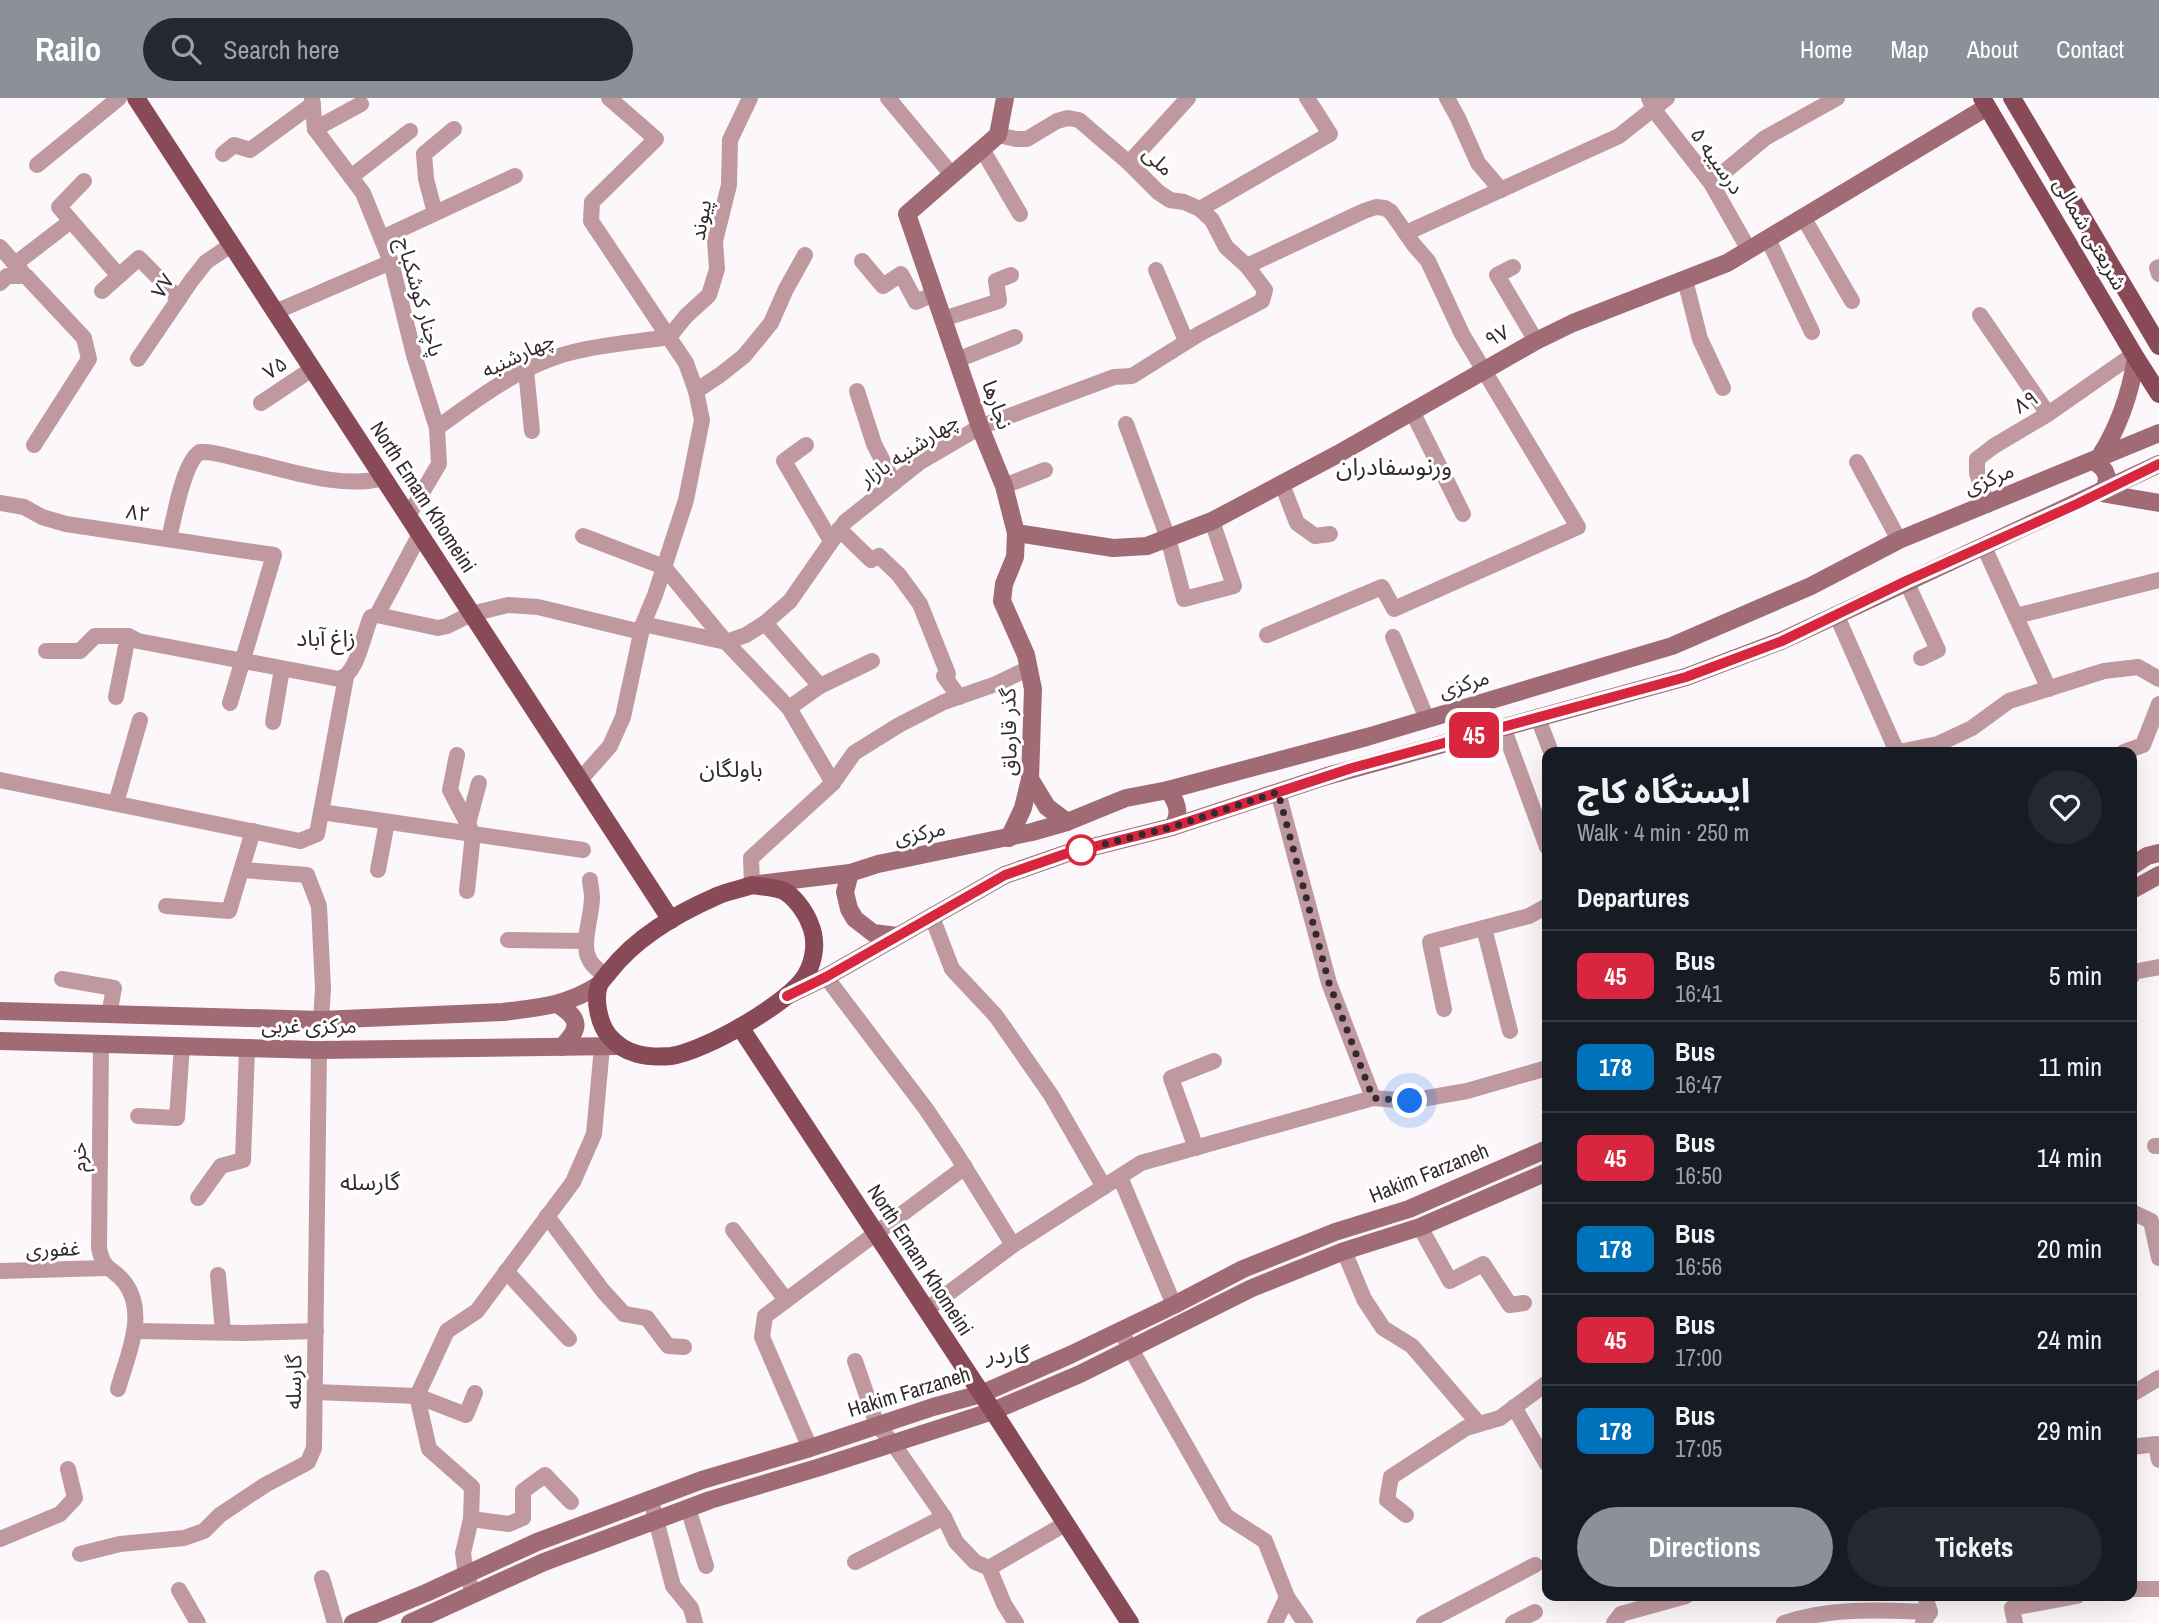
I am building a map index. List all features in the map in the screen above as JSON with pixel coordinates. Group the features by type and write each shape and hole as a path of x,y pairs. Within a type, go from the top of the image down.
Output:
{"main road":[{"name":"North Emam Khomeini","path":"136,98 671,920"},
{"path":"998,135 1004,98"},
{"name":"شریعتی شمالی","path":"2012,98 2159,346"},
{"name":"شریعتی شمالی","path":"1984,103 2159,394"},
{"name":"۹۷","path":"1016,533 1114,548 1147,546 1212,521 1536,341 1573,323 1727,263 1984,103"},
{"name":"نجارها","path":"998,135 908,214 980,427 1004,486 1016,533 1015,557 1004,584 1002,601 1029,668"},
{"path":"2101,493 2107,485 2107,475 2096,460 2110,440 2124,411 2133,380 2135,356"},
{"name":"مرکزی","path":"752,885 849,873 878,864 1009,838 1068,822 1126,798 1286,760 1672,646 1811,586 1899,540 2159,433"},
{"path":"787,996 806,976 811,964 815,947 812,929 806,913 785,892 752,885 718,896 650,933 622,956 603,980 598,1011 610,1047 654,1057 676,1055 740,1027 787,996 826,977 1005,875 1065,854 1172,827 1403,754 1686,677 1782,641 2159,464"},
{"path":"2101,493 2159,503"},
{"name":"گذر قارماق","path":"1029,668 1033,689 1030,779 1047,807 1068,822"},
{"path":"1009,838 1023,808 1030,779"},
{"path":"1168,790 1175,798 1178,811 1172,827"},
{"path":"2137,863 2159,853"},
{"path":"849,873 845,892 849,909 855,919 873,933 897,936"},
{"path":"2137,887 2159,875"},
{"name":"مرکزی غربی","path":"0,1010 321,1020 503,1012 559,1005 579,998 603,980"},
{"path":"559,1005 572,1013 576,1022 573,1035 562,1047"},
{"name":"North Emam Khomeini","path":"740,1027 1130,1623"},
{"name":"مرکزی غربی","path":"0,1041 319,1050 610,1047"},
{"name":"Hakim Farzaneh","path":"353,1623 466,1576 537,1542 702,1480 981,1394 1070,1356 1243,1269 1335,1232 1409,1209 1542,1151"},
{"name":"Hakim Farzaneh","path":"410,1623 438,1618 475,1594 544,1562 688,1508 993,1410 1080,1374 1185,1324 1252,1288 1344,1251 1420,1227 1542,1174"}],"street":[{"path":"37,165 120,98"},
{"path":"580,780 611,746 623,717 642,628 686,500 702,420 686,363 591,221 592,202 656,139 609,98"},
{"name":"پیوند","path":"669,337 686,316 709,295 717,270 715,241 729,185 730,140 750,98"},
{"path":"888,98 952,175"},
{"path":"1129,163 1188,98"},
{"path":"1267,635 1382,587 1394,610 1578,527 1462,334 1428,261 1391,212 1376,207 1364,211 1248,267 1226,247 1212,220 1200,209 1330,134 1307,98"},
{"path":"1447,98 1478,163 1501,190"},
{"path":"1711,183 1765,138 1837,98"},
{"path":"312,101 315,129 361,104"},
{"path":"223,153 234,145 250,150 312,101"},
{"path":"1406,233 1619,136 1658,102"},
{"name":"درسیبه ۵","path":"1658,102 1711,183 1749,250"},
{"name":"ملی","path":"998,135 1027,139 1057,121 1068,118 1079,120 1158,192 1170,200 1184,202 1200,209"},
{"name":"پاچنار کوشکباج","path":"315,129 363,193 382,238 437,428 439,464 408,516"},
{"path":"435,213 426,179 424,153 454,129"},
{"path":"351,177 410,131"},
{"path":"982,149 1020,214"},
{"path":"382,238 515,176"},
{"path":"84,181 59,207 118,276"},
{"path":"1803,217 1852,301"},
{"path":"0,283 7,276 21,270 71,221"},
{"path":"1768,239 1812,332"},
{"name":"۷۷","path":"138,359 206,262 232,244"},
{"path":"0,247 83,338 89,359 34,445"},
{"path":"696,391 744,356 771,323 805,255"},
{"path":"102,291 139,258 179,299"},
{"path":"862,261 883,286 901,274 915,302 934,294"},
{"path":"275,312 391,262"},
{"name":"چهارشنبه بازار","path":"726,642 746,635 765,623 790,601 835,535 857,511 920,462 980,427 1114,377 1132,376 1186,341 1262,301 1265,290 1248,267"},
{"path":"1513,267 1497,275 1536,341"},
{"path":"2159,267 2159,274"},
{"path":"1156,270 1186,341"},
{"path":"943,319 999,301 996,281 1011,275"},
{"path":"1685,280 1700,339 1723,388"},
{"path":"1980,315 2048,414"},
{"name":"چهارشنبه","path":"437,428 476,400 526,370 572,352 669,337"},
{"path":"957,360 1015,337"},
{"name":"۸۹","path":"1987,505 1977,473 1978,459 2135,356"},
{"name":"۷۵","path":"261,403 312,369"},
{"path":"526,370 532,431"},
{"path":"857,391 874,444 894,483"},
{"path":"1412,411 1463,514"},
{"path":"1126,424 1168,538 1184,599 1234,586 1212,521"},
{"path":"806,445 784,461 835,535 871,560 880,556 899,575 920,604 948,674 944,677 959,697"},
{"path":"169,539 188,470 195,455 200,452 323,478 352,482 383,478"},
{"path":"1857,462 1899,540"},
{"path":"1004,486 1045,470"},
{"path":"1282,484 1297,523 1315,536 1330,534"},
{"name":"۸۲","path":"0,503 24,507 42,517 66,524 274,555 244,662"},
{"path":"46,651 79,651 95,636 128,636 138,641 340,680 352,671 367,626 372,617 377,615 419,534"},
{"path":"583,536 664,567 726,642 789,708 833,783"},
{"path":"1984,547 2049,690"},
{"path":"2017,616 2159,580"},
{"path":"1906,581 1938,650 1921,658"},
{"path":"377,615 438,628 471,614 508,606 538,607 726,642"},
{"path":"1836,614 1896,747"},
{"path":"765,623 820,686"},
{"path":"116,697 128,636"},
{"path":"1392,637 1427,719"},
{"path":"789,708 820,686 872,661"},
{"path":"230,703 244,662"},
{"path":"1923,747 1938,744 1972,728 2009,701 2104,670 2138,667 2159,679"},
{"path":"752,885 751,858 833,783 854,753 899,725 944,702 996,684 1029,668"},
{"path":"274,722 282,669"},
{"path":"0,780 300,841 317,834 346,677"},
{"path":"2137,747 2143,745 2159,704"},
{"path":"1538,718 1550,747"},
{"path":"116,803 140,720"},
{"path":"1503,727 1542,833"},
{"path":"457,755 450,790 470,829"},
{"path":"467,891 470,829 479,783"},
{"path":"1278,792 1329,983 1373,1098"},
{"path":"321,812 387,822 470,829 583,850"},
{"path":"378,870 387,822"},
{"path":"166,906 229,911 253,831"},
{"path":"243,870 307,875 318,906 323,989 321,1020"},
{"path":"590,880 592,898 585,941 587,956 603,980"},
{"path":"1444,1009 1430,942 1529,916 1542,909"},
{"path":"932,917 952,969 996,1016 1051,1095 1104,1187"},
{"path":"1484,928 1510,1031"},
{"path":"508,940 585,941"},
{"path":"2137,971 2159,967"},
{"path":"826,977 910,1088 965,1167 1013,1245"},
{"path":"62,979 114,988 109,1015"},
{"name":"خرم","path":"101,1045 99,1248 102,1262 107,1268"},
{"path":"138,1116 177,1118 182,1046"},
{"path":"475,1594 466,1576 463,1553 471,1519 472,1487 429,1449 417,1396 447,1331 477,1311 573,1182 594,1134 610,1047"},
{"path":"198,1198 221,1166 243,1160 247,1049"},
{"name":"گارسله","path":"80,1554 120,1544 184,1538 204,1531 220,1515 265,1485 308,1462 314,1448 319,1050"},
{"path":"1196,1148 1171,1078 1214,1061"},
{"path":"926,1310 1013,1245 1141,1163 1373,1098 1410,1101 1467,1091 1542,1071"},
{"path":"810,1448 762,1337 765,1316 965,1167"},
{"path":"1120,1177 1174,1305"},
{"path":"2137,1214 2151,1221 2159,1258"},
{"path":"547,1216 603,1291 624,1314 647,1318 668,1346 684,1347"},
{"path":"1420,1227 1450,1282 1483,1264 1510,1305 1524,1303"},
{"path":"733,1230 786,1300"},
{"path":"1344,1251 1364,1299 1383,1328 1412,1346 1479,1424"},
{"path":"107,1268 121,1278 132,1292 136,1306 135,1331 118,1389"},
{"name":"غفوری","path":"0,1271 107,1268"},
{"path":"506,1272 569,1339"},
{"path":"218,1275 223,1332"},
{"path":"1119,1330 1226,1516 1265,1541 1287,1597 1305,1623"},
{"path":"135,1331 316,1331"},
{"path":"855,1361 877,1425 892,1442 944,1517 956,1542 975,1562 989,1568 1004,1604 1016,1623"},
{"path":"2137,1391 2159,1378"},
{"path":"1406,1514 1387,1500 1391,1477 1466,1428 1500,1418 1542,1387"},
{"path":"315,1392 417,1396 466,1415 475,1393"},
{"path":"1514,1407 1542,1455"},
{"path":"2137,1446 2156,1444 2159,1460"},
{"path":"0,1539 60,1514 75,1498 68,1469"},
{"path":"471,1519 509,1524 523,1518 523,1491 545,1475 571,1502"},
{"path":"651,1500 673,1586 691,1608 695,1623"},
{"path":"688,1508 706,1566"},
{"path":"855,1562 944,1517"},
{"path":"989,1568 1065,1524"},
{"path":"1424,1623 1444,1619 1535,1565"},
{"path":"321,1578 335,1623"},
{"path":"2137,1589 2159,1589"},
{"path":"179,1590 198,1623"},
{"path":"426,1593 438,1618"},
{"path":"1275,1623 1287,1597"},
{"path":"1614,1623 1621,1615 1668,1601"},
{"path":"2015,1623 2012,1608 2050,1601"},
{"path":"1784,1623 1827,1612 1926,1610"},
{"path":"1513,1623 1535,1612"}],"bus line":[{"name":"45","path":"787,996 826,977 1005,875 1065,854 1172,827 1352,768 1686,677 1782,641 2159,464"}],"district":[{"name":"ورنوسفادران","path":"1394,467"},
{"name":"زاغ آباد","path":"326,638"},
{"name":"باولگان","path":"731,769"},
{"name":"گارسله","path":"370,1182"},
{"name":"گاردر","path":"1008,1355"}],"route":[{"path":"1081,850 1172,827 1278,792 1329,983 1373,1098 1410,1101"}]}
